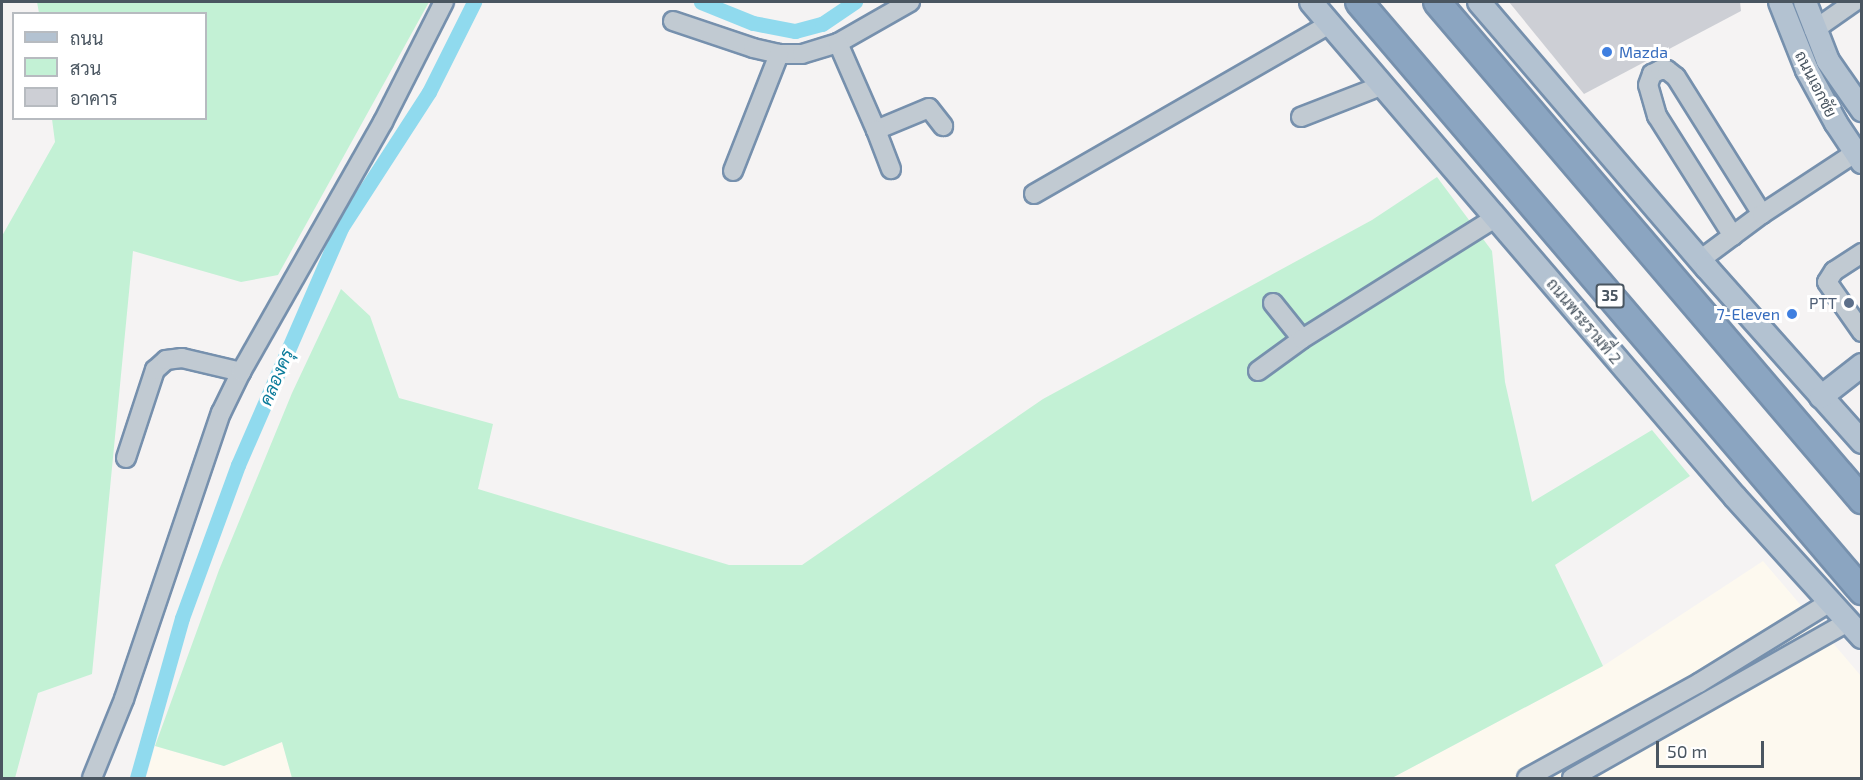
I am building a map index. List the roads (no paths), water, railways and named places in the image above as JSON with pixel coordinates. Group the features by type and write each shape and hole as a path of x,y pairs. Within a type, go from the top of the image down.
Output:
{"highway":[{"name":"35","path":"1359,2 1862,591"},
{"path":"1437,2 1862,500"}],"main road":[{"name":"ถนนพระรามที่ 2","path":"1311,2 1735,497 1855,629"},
{"path":"1479,2 1700,260 1862,442"},
{"name":"ถนนเอกชัย","path":"1780,2 1807,70 1858,157"},
{"name":"ถนนเอกชัย","path":"1805,2 1827,61 1862,110"},
{"path":"1821,397 1862,365"}],"street":[{"path":"92,778 124,699 211,439 241,372 383,122 444,2"},
{"path":"673,21 753,48 779,54 802,54 838,43 910,2"},
{"path":"1814,30 1854,2"},
{"path":"1034,194 1330,24"},
{"path":"838,43 891,169"},
{"path":"733,171 779,54"},
{"path":"1733,236 1657,116 1648,85 1652,74 1666,70 1676,77 1762,214"},
{"path":"1301,117 1383,85"},
{"path":"876,130 929,108 942,126"},
{"path":"1700,260 1762,214 1858,157"},
{"path":"1258,371 1302,339 1496,218"},
{"path":"1862,253 1834,271 1827,282 1862,332"},
{"path":"1273,303 1302,339"},
{"path":"126,458 155,370 166,360 182,358 241,372"},
{"path":"1527,778 1699,683 1832,602"},
{"path":"1566,758 1574,778 1855,629"}],"waterway":[{"name":"คลองครุ","path":"137,778 182,618 238,465 341,228 429,92 474,2"},
{"path":"701,2 753,23 795,31 822,24 855,2"}],"place":[{"name":"Mazda","path":"1607,52"},
{"name":"PTT","path":"1849,303"},
{"name":"7-Eleven","path":"1792,314"}]}
